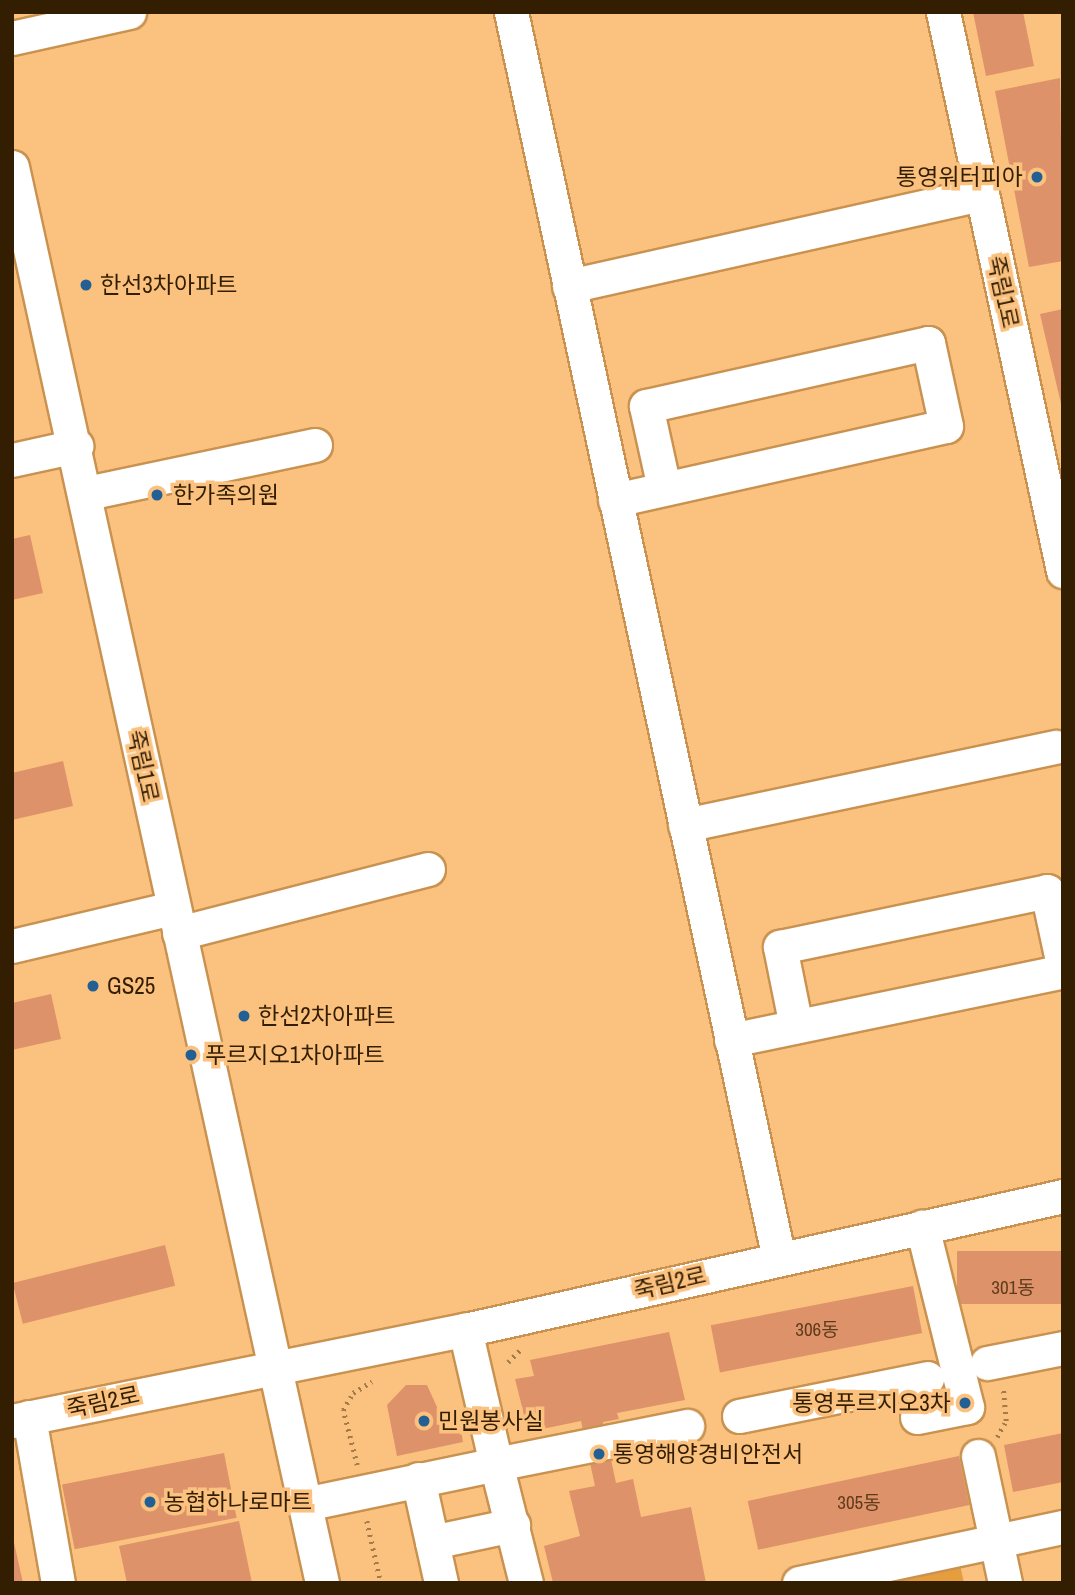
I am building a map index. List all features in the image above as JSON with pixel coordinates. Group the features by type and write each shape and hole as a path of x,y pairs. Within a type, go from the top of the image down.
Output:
{"street":[{"path":"12,38 129,12"},
{"path":"511,12 779,1259"},
{"name":"죽림1로","path":"943,12 1063,571"},
{"name":"죽림1로","path":"12,167 87,493 176,921 276,1364"},
{"path":"569,286 982,194"},
{"path":"615,500 946,426 928,343 646,406 664,488"},
{"path":"87,493 316,444"},
{"path":"12,460 76,446"},
{"path":"685,825 1056,747"},
{"path":"12,946 176,921 428,869"},
{"path":"796,1026 780,947 1047,891 1063,965"},
{"path":"732,1040 1063,971"},
{"name":"죽림2로","path":"21,1419 276,1364 465,1330 1063,1196"},
{"path":"917,1417 967,1407 922,1227"},
{"path":"465,1330 495,1464 526,1583"},
{"path":"987,1363 1063,1348"},
{"path":"276,1364 322,1583"},
{"path":"739,1416 927,1378"},
{"path":"21,1419 58,1583"},
{"path":"305,1504 687,1426"},
{"path":"978,1457 1005,1583"},
{"path":"418,1479 441,1583"},
{"path":"432,1542 513,1525"},
{"path":"799,1583 1063,1527"}],"path":[{"path":"508,1362 528,1346"},
{"path":"359,1470 343,1410 353,1393 382,1379"},
{"path":"365,1510 381,1583"}],"shaded area":[{"path":"960,1565 964,1583 868,1583"}],"building":[{"path":"973,12 1023,12 1034,66 986,76"},
{"name":"통영워터피아","path":"1060,78 1063,261 1029,267 995,91"},
{"path":"1063,309 1063,408 1062,408 1040,314"},
{"path":"30,535 43,593 12,600 12,539"},
{"path":"63,761 73,806 12,820 12,773"},
{"path":"51,994 61,1039 12,1050 12,1003"},
{"path":"165,1245 175,1286 23,1324 13,1283"},
{"path":"957,1251 1063,1251 1063,1304 957,1304"},
{"path":"913,1286 922,1333 720,1372 711,1325"},
{"name":"통영해양경비안전서","path":"669,1332 685,1400 617,1413 619,1419 603,1422 616,1483 633,1479 641,1517 691,1507 706,1583 553,1583 544,1546 580,1536 569,1491 595,1486 581,1421 542,1429 538,1413 524,1415 515,1379 534,1376 530,1360"},
{"name":"민원봉사실","path":"406,1385 427,1385 441,1416 458,1413 463,1442 397,1456 387,1405"},
{"path":"1063,1433 1063,1482 1013,1492 1004,1445"},
{"name":"농협하나로마트","path":"224,1453 237,1518 75,1549 62,1484"},
{"path":"959,1456 969,1505 758,1550 748,1501"},
{"path":"239,1521 252,1583 127,1583 119,1546"},
{"path":"13,1538 23,1583 12,1583"}],"place":[{"name":"통영워터피아","path":"1037,177"},
{"name":"한선3차아파트","path":"86,285"},
{"name":"한가족의원","path":"157,495"},
{"name":"GS25","path":"93,986"},
{"name":"한선2차아파트","path":"244,1016"},
{"name":"푸르지오1차아파트","path":"191,1055"},
{"name":"통영푸르지오3차","path":"965,1403"},
{"name":"민원봉사실","path":"424,1421"},
{"name":"통영해양경비안전서","path":"599,1454"},
{"name":"농협하나로마트","path":"150,1502"}]}
